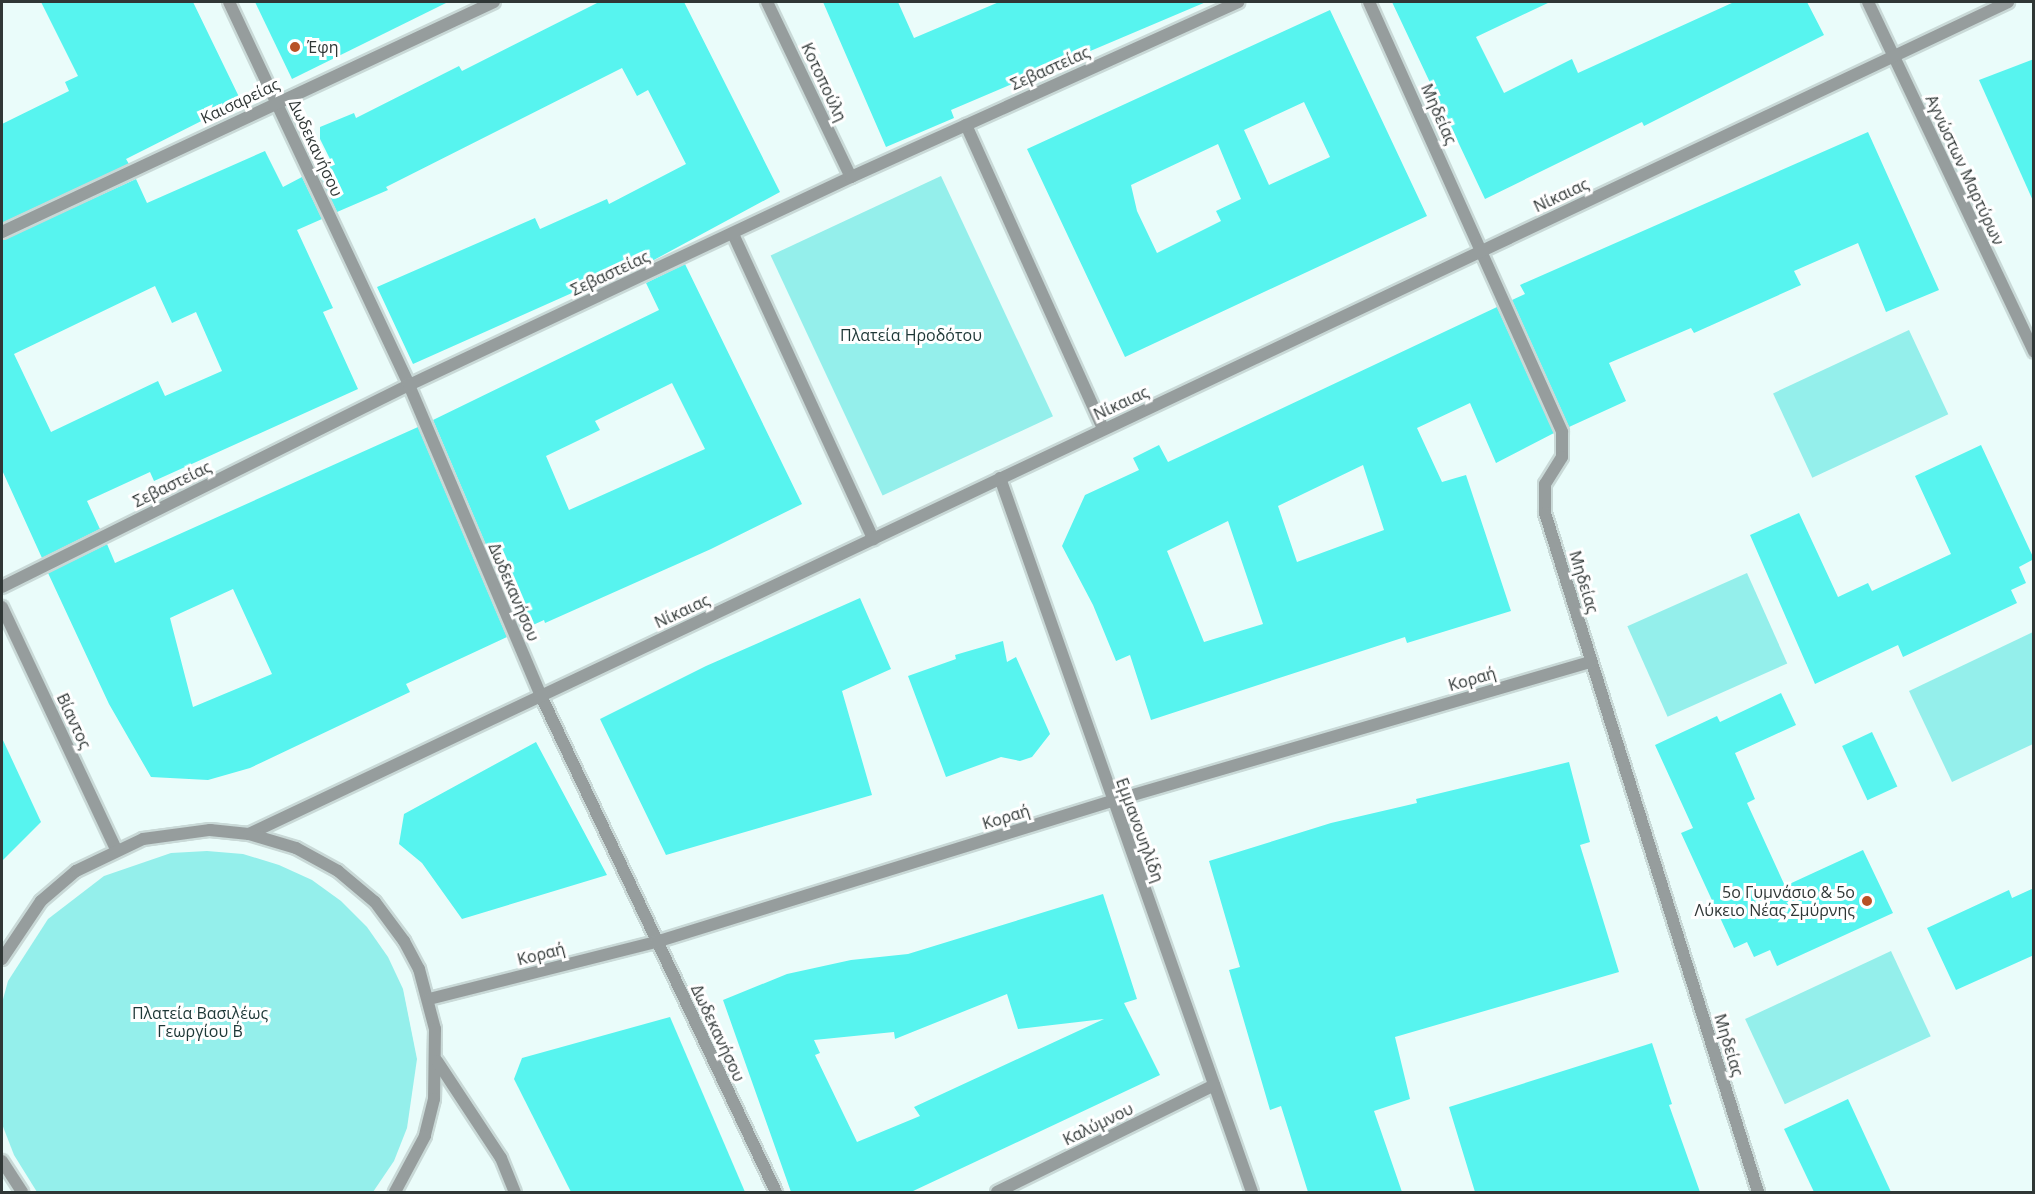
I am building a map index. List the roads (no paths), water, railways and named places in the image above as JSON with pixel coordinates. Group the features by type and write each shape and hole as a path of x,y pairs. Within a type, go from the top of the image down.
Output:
{"street":[{"name":"Δωδεκανήσου","path":"229,2 409,385 541,696 776,1192"},
{"name":"Καισαρείας","path":"2,232 494,2"},
{"name":"Κοτοπούλη","path":"767,2 851,177"},
{"name":"Σεβαστείας","path":"2,587 409,385 851,177 1238,2"},
{"name":"Μηδείας","path":"1370,2 1563,432 1562,457 1545,484 1545,513 1758,1192"},
{"name":"Αγνώστων Μαρτύρων","path":"1868,2 2034,352"},
{"name":"Νίκαιας","path":"249,834 2008,2"},
{"path":"966,124 1103,429"},
{"path":"732,234 873,538"},
{"name":"Εμμανουηλίδη","path":"1000,478 1112,801 1252,1192"},
{"name":"Βίαντος","path":"2,607 116,849"},
{"name":"Κοραή","path":"429,999 656,942 1112,801 1591,662"},
{"path":"3,953 41,901 76,871 116,849 171,833 210,830 249,834 296,848 338,871 375,903 404,941 429,999 437,1061 434,1099 425,1136 395,1192"},
{"path":"437,1061 501,1158 515,1192"},
{"name":"Καλύμνου","path":"997,1192 1214,1085"},
{"path":"2,1164 22,1192"}],"place":[{"name":"Έφη","path":"295,47"},
{"name":"5ο Γυμνάσιο & 5ο Λύκειο Νέας Σμύρνης","path":"1867,901"}],"park label":[{"name":"Πλατεία Ηροδότου","path":"911,335"},
{"name":"Πλατεία Βασιλέως Γεωργίου Β΄","path":"200,1022"}]}
